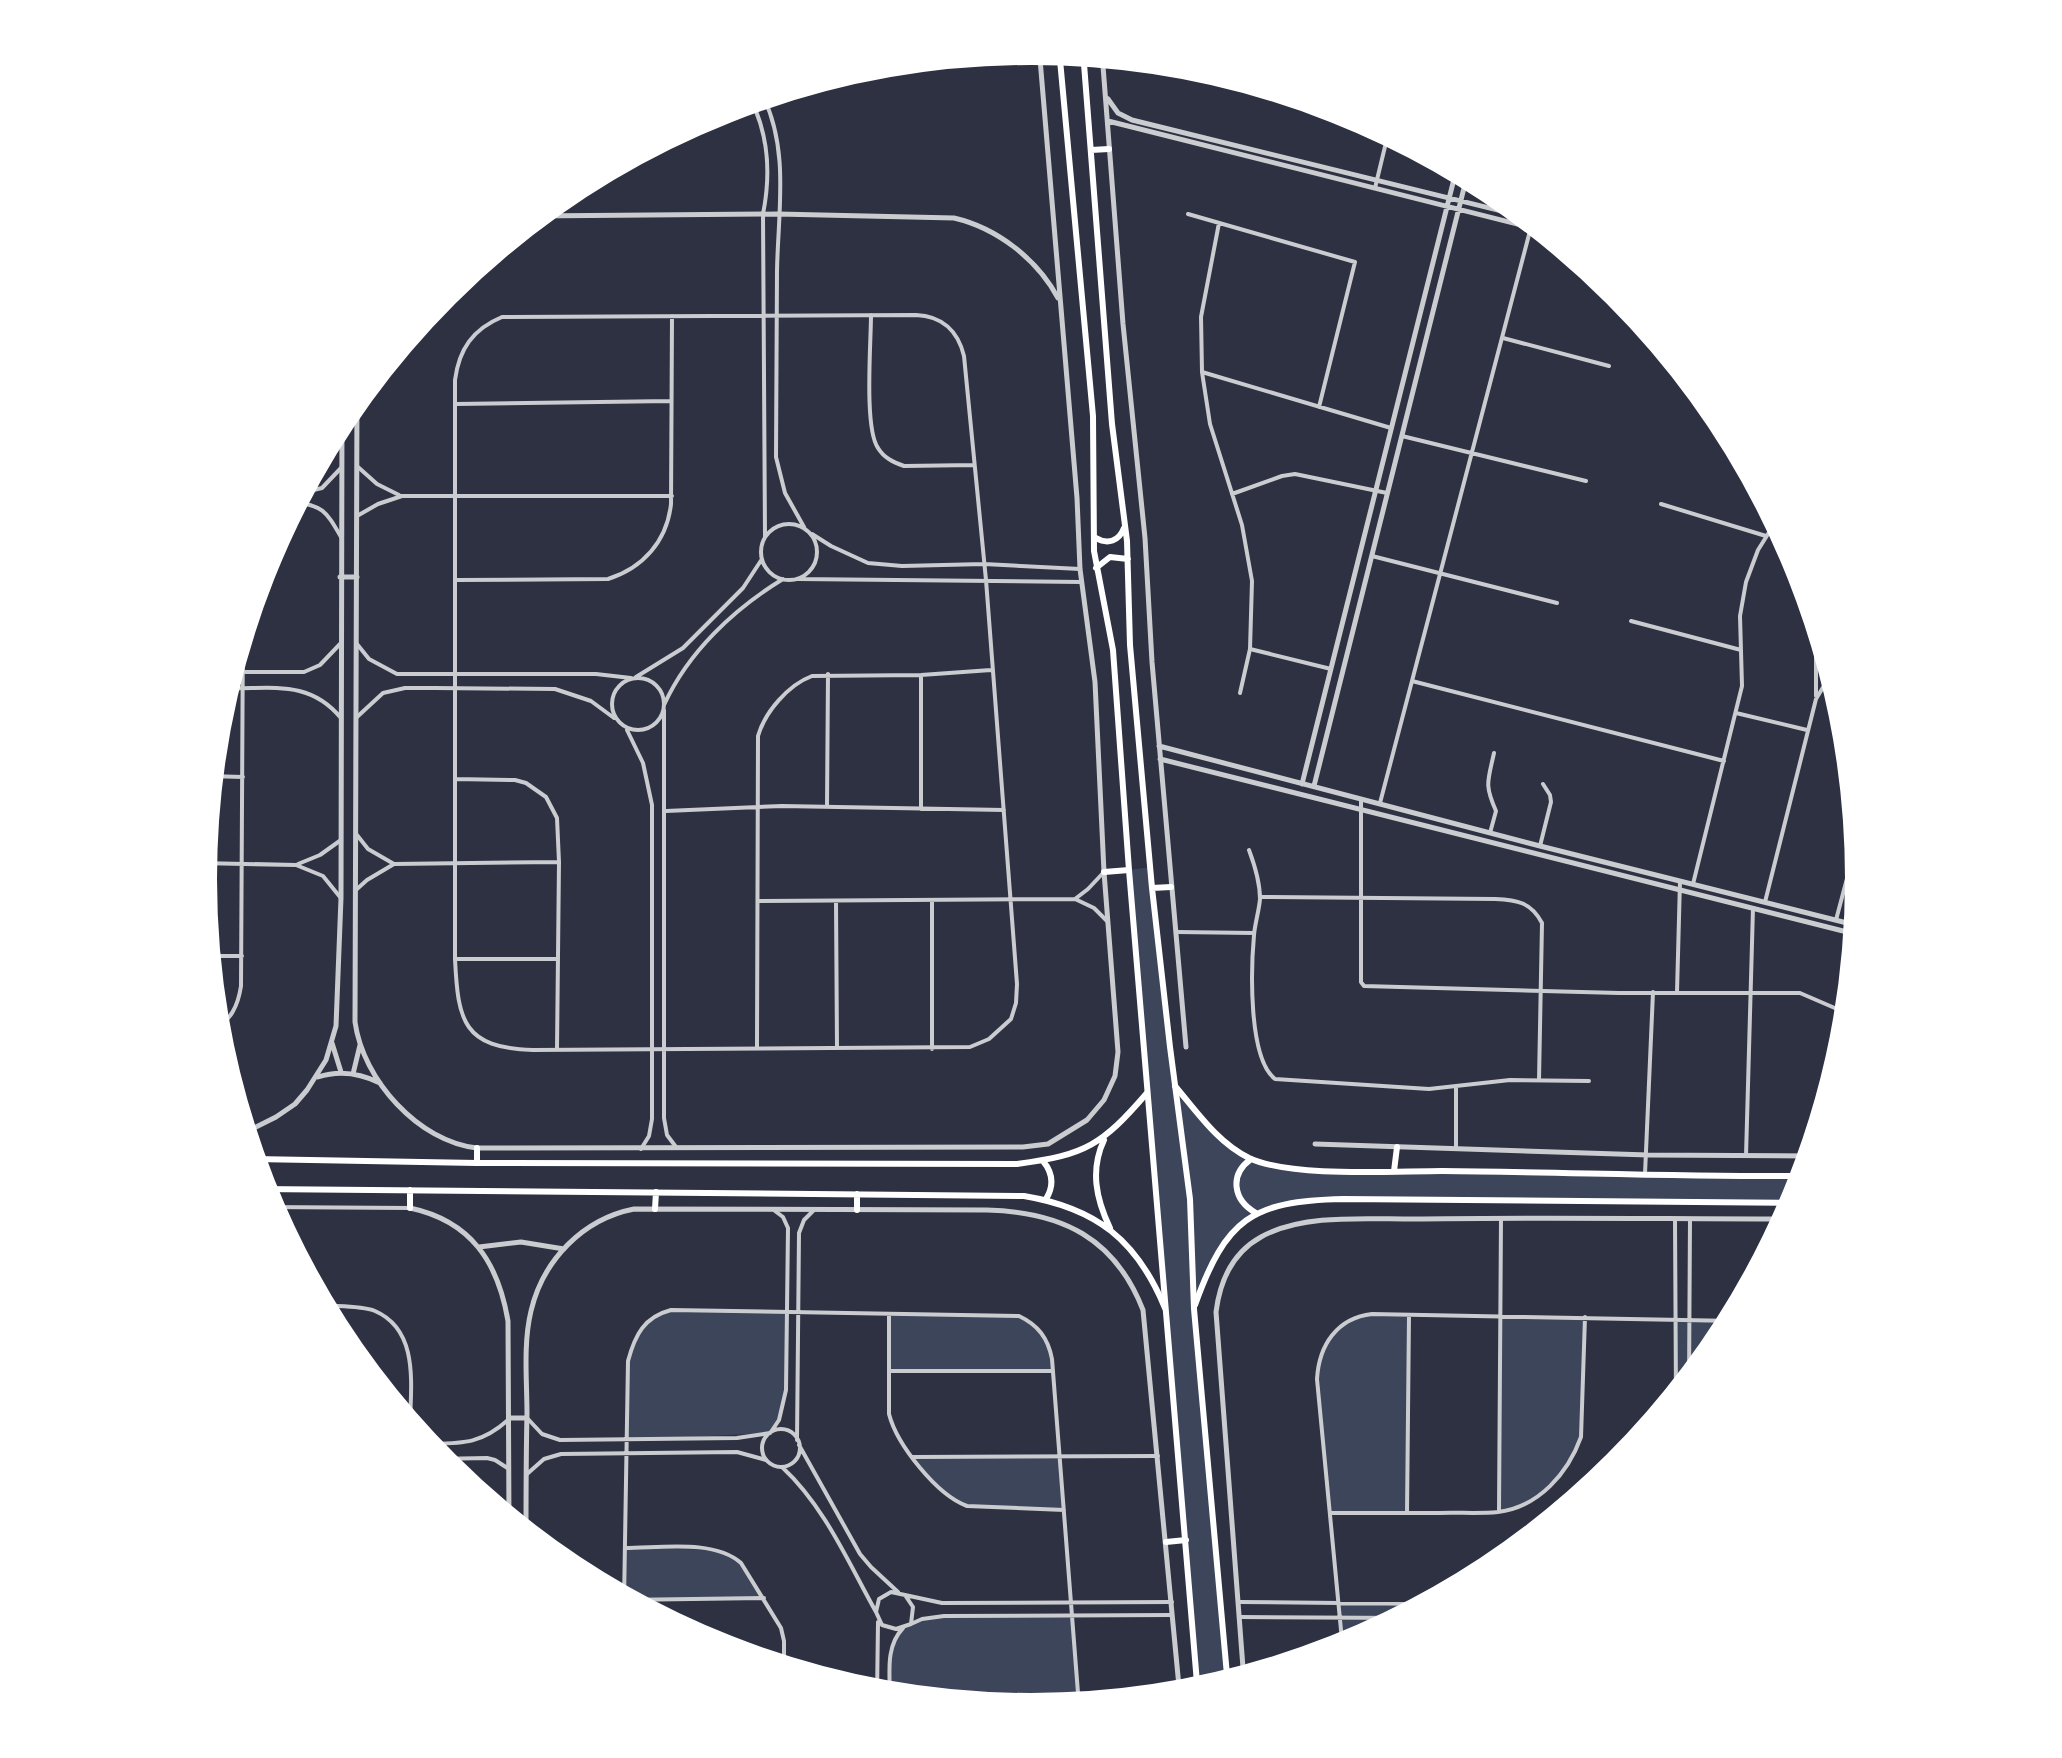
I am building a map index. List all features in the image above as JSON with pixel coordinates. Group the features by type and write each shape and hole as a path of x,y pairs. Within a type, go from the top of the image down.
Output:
{"main road":[{"path":"1061,61 1093,416 1096,568 1113,650 1197,1681"},
{"path":"1084,62 1112,424 1128,559 1130,645 1152,888 1190,1199 1194,1309 1227,1674"},
{"path":"1091,150 1109,149"},
{"path":"1096,538 1104,542 1114,540 1121,535 1125,526"},
{"path":"1096,568 1110,557 1128,559"},
{"path":"1104,872 1129,870"},
{"path":"1152,888 1171,887"},
{"path":"1175,1086 1214,1131 1251,1159 1307,1169 1794,1176"},
{"path":"262,1159 477,1163 1001,1164 1043,1161 1072,1154 1106,1136 1147,1093"},
{"path":"1106,1136 1096,1163 1095,1182 1098,1200 1110,1228"},
{"path":"1394,1171 1397,1147"},
{"path":"477,1148 477,1163"},
{"path":"1251,1159 1239,1172 1236,1189 1244,1205 1256,1213"},
{"path":"1043,1161 1051,1177 1051,1189 1046,1199"},
{"path":"273,1189 1001,1194 1046,1199 1086,1213 1110,1228 1146,1269 1166,1310"},
{"path":"410,1190 410,1208"},
{"path":"655,1209 656,1192"},
{"path":"857,1194 857,1210"},
{"path":"1194,1309 1209,1267 1235,1229 1256,1213 1298,1201 1783,1203"},
{"path":"1166,1542 1186,1540"}],"street":[{"path":"318,1077 341,1072 371,1079 426,1129 447,1141 477,1148 1023,1147 1048,1144 1087,1120 1104,1100 1115,1076 1118,1052 1104,872 1095,682 1081,582 1077,498 1041,60"},
{"path":"1103,64 1186,1047"},
{"path":"1105,94 1118,113 1132,120 1505,212"},
{"path":"766,104 779,147 781,181 778,214 776,457 785,493 804,527 831,546 868,563 1080,569"},
{"path":"614,718 612,697 616,689 683,648 743,588 762,559 765,537 763,214 768,193 767,149 754,108"},
{"path":"1108,121 1525,226"},
{"path":"1375,188 1386,141"},
{"path":"1302,784 1454,178"},
{"path":"1314,786 1465,185"},
{"path":"1188,214 1355,262 1319,407"},
{"path":"551,216 936,216 973,222 1019,251 1052,285 1061,302"},
{"path":"1219,223 1201,317 1202,372 1214,441 1244,533 1252,581 1250,649 1240,693"},
{"path":"1380,803 1530,229"},
{"path":"871,315 871,427 877,447 893,462 904,466 974,465"},
{"path":"457,580 595,580 620,575 642,560 660,541 670,517 672,496 672,316"},
{"path":"777,316 926,316 944,323 958,337 964,356 986,580 1011,899 1017,984 1011,1019 999,1032 978,1045 932,1049 511,1049 488,1041 471,1030 458,1008 455,959 455,404 457,366 461,353 478,331 502,317 777,316"},
{"path":"1503,338 1609,366"},
{"path":"1202,372 1391,428"},
{"path":"455,404 671,401"},
{"path":"357,414 355,1022 360,1045 386,1090"},
{"path":"1402,436 1586,481"},
{"path":"251,1129 295,1104 318,1077 332,1043 337,1008 342,779 342,438"},
{"path":"357,466 377,484 402,496"},
{"path":"310,491 322,488 341,468"},
{"path":"1232,494 1295,474 1387,493"},
{"path":"357,516 378,504 402,496 672,496"},
{"path":"304,503 325,511 341,537"},
{"path":"1661,504 1766,536"},
{"path":"765,537 782,524 804,527"},
{"path":"1693,884 1743,674 1740,616 1744,590 1751,566 1771,528"},
{"path":"798,579 806,575 816,560 818,551 812,534"},
{"path":"1372,556 1557,603"},
{"path":"762,559 770,572 783,579 1081,582"},
{"path":"340,577 357,577"},
{"path":"627,730 651,727 676,682 703,646 749,601 783,579"},
{"path":"1631,621 1741,650"},
{"path":"239,672 290,673 313,669 330,657 340,644"},
{"path":"357,644 369,659 397,674 596,674 654,683 661,691 664,707 665,811 665,1127 678,1149"},
{"path":"1816,647 1816,699"},
{"path":"1250,649 1331,669"},
{"path":"225,1020 239,1001 242,956 244,655"},
{"path":"757,1047 758,736 761,725 800,681 828,674 921,675 991,670"},
{"path":"827,807 828,674"},
{"path":"921,675 921,809"},
{"path":"1412,681 1724,761"},
{"path":"1765,902 1807,730 1816,699 1826,683"},
{"path":"235,689 293,688 305,691 330,705 341,718"},
{"path":"357,717 383,693 395,689 555,689 591,701 627,730 643,763 652,805 651,1128 641,1149"},
{"path":"1736,713 1807,730"},
{"path":"1159,746 1848,923"},
{"path":"1490,833 1496,811 1487,786 1494,753"},
{"path":"1160,759 1848,932"},
{"path":"219,776 243,777"},
{"path":"342,779 355,778"},
{"path":"455,779 515,780 537,789 546,797 557,818 557,1049"},
{"path":"1540,846 1551,802 1543,784"},
{"path":"1361,799 1361,982 1364,986 1751,991 1807,994 1839,1009"},
{"path":"665,811 759,807 1004,810"},
{"path":"356,833 368,849 394,864 559,862"},
{"path":"296,865 320,855 341,840"},
{"path":"1249,850 1259,882 1260,897 1254,933 1253,997 1261,1059 1269,1075 1281,1081 1456,1088 1510,1080 1589,1081"},
{"path":"213,863 296,865 323,876 341,898"},
{"path":"355,891 394,864"},
{"path":"1836,920 1850,869"},
{"path":"1075,899 1104,872"},
{"path":"1677,992 1680,881"},
{"path":"1260,897 1495,899 1518,900 1526,904 1542,923 1539,1080"},
{"path":"759,901 1075,899 1094,908 1109,923"},
{"path":"932,900 932,1049"},
{"path":"836,901 837,1048"},
{"path":"1746,1156 1753,908"},
{"path":"1175,932 1254,933"},
{"path":"216,956 242,956"},
{"path":"455,959 557,959"},
{"path":"1645,1174 1653,992"},
{"path":"332,1043 341,1072"},
{"path":"353,1074 360,1045"},
{"path":"1456,1088 1456,1149"},
{"path":"1315,1144 1648,1155 1802,1156"},
{"path":"281,1207 410,1208 431,1212 454,1224 478,1247 490,1263 505,1300 508,1321 509,1510"},
{"path":"526,1524 528,1329 531,1311 544,1278 564,1249 588,1226 602,1218 634,1209 987,1210 1038,1215 1081,1232 1099,1245 1121,1267 1143,1310 1179,1684"},
{"path":"766,1460 762,1446 779,1420 786,1390 788,1228 783,1217 773,1210"},
{"path":"782,1467 795,1460 798,1442 799,1233 804,1220 815,1210"},
{"path":"1499,1512 1501,1218"},
{"path":"1243,1670 1216,1312 1228,1269 1248,1245 1276,1230 1306,1222 1501,1218 1776,1219"},
{"path":"1675,1219 1676,1384"},
{"path":"1689,1367 1690,1219"},
{"path":"478,1247 521,1242 564,1249"},
{"path":"333,1307 374,1311 396,1328 409,1353 410,1413"},
{"path":"623,1589 628,1361 636,1335 651,1317 671,1310 1019,1316 1038,1328 1050,1348 1077,1696"},
{"path":"889,1313 889,1414 892,1427 947,1496 967,1506 1064,1510"},
{"path":"1341,1637 1317,1379 1322,1351 1335,1331 1355,1318 1372,1314 1720,1320"},
{"path":"1407,1513 1409,1314"},
{"path":"1330,1513 1499,1512 1518,1507 1543,1493 1575,1453 1582,1428 1585,1317"},
{"path":"889,1371 1053,1371"},
{"path":"438,1443 479,1441 510,1418 527,1418 542,1434 551,1438 737,1438 786,1430 798,1442 860,1554 898,1592 942,1603 1172,1602"},
{"path":"526,1477 537,1464 561,1454 737,1452 766,1460 782,1467 796,1480 819,1510 876,1612"},
{"path":"913,1457 1158,1456"},
{"path":"453,1459 487,1458 510,1470"},
{"path":"625,1548 722,1550 741,1563 781,1628 784,1660"},
{"path":"877,1683 876,1605 884,1594 898,1592"},
{"path":"905,1595 913,1607 911,1624"},
{"path":"643,1600 764,1598"},
{"path":"1239,1602 1411,1604"},
{"path":"878,1620 889,1629 944,1616 1173,1615"},
{"path":"1240,1617 1385,1618"},
{"path":"890,1685 890,1656 903,1627"}],"shaded area":[{"path":"1151,867 1175,1086 1214,1131 1251,1159 1307,1169 1794,1176 1783,1203 1343,1199 1263,1209 1227,1238 1194,1309 1227,1674 1196,1681 1129,870"},
{"path":"671,1310 787,1312 785,1390 770,1433 627,1440 628,1361 644,1325"},
{"path":"889,1313 1019,1316 1038,1328 1050,1348 1053,1371 889,1371"},
{"path":"1409,1314 1407,1513 1330,1513 1318,1365 1335,1331 1363,1315"},
{"path":"1500,1315 1585,1317 1581,1437 1578,1445 1569,1463 1544,1493 1527,1503 1499,1512"},
{"path":"1675,1319 1720,1321 1712,1334 1676,1384"},
{"path":"1060,1456 1064,1510 967,1506 939,1488 913,1457"},
{"path":"625,1548 722,1550 741,1563 764,1598 643,1600 624,1590"},
{"path":"1338,1603 1411,1604 1393,1614 1342,1637"},
{"path":"944,1616 1072,1616 1077,1696 977,1696 890,1685 895,1641 911,1625"}]}
